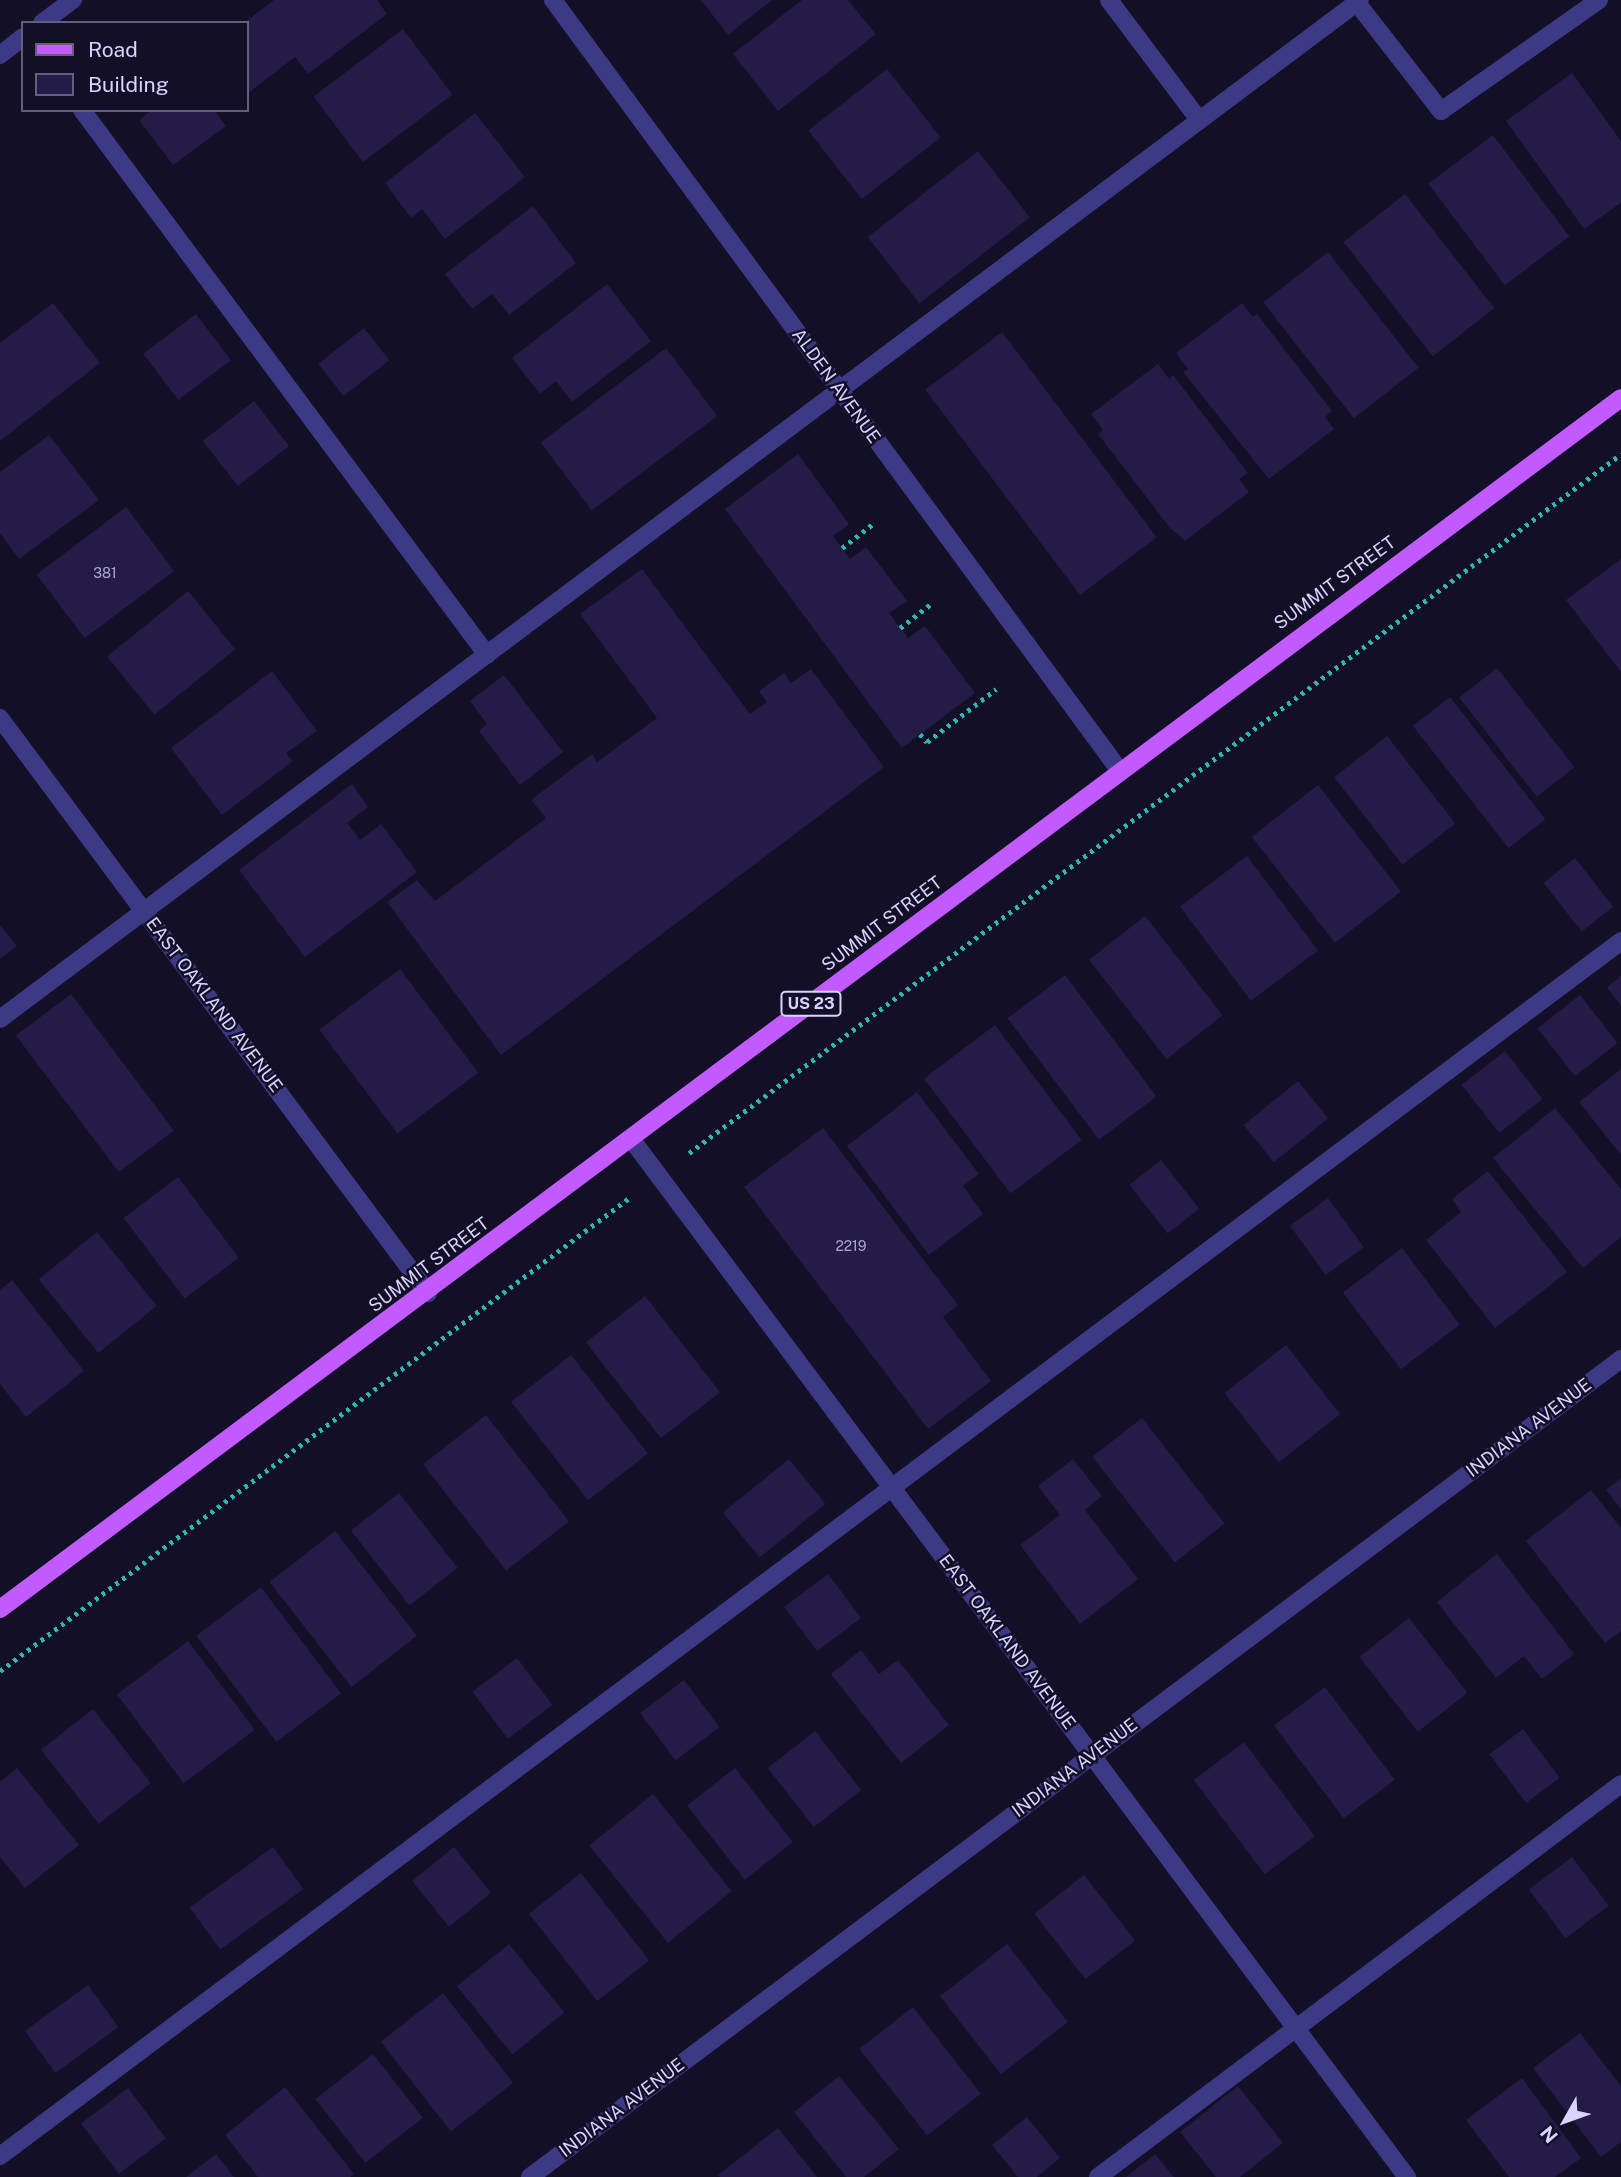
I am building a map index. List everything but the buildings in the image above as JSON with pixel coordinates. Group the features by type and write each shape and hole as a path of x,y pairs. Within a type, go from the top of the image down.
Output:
{"main road":[{"name":"SUMMIT STREET","path":"0,1609 428,1293 1120,771 1621,398"}],"street":[{"path":"45,21 73,0"},
{"name":"ALDEN AVENUE","path":"553,0 1120,771"},
{"path":"1109,0 1199,120"},
{"path":"0,1019 1358,1 1441,111 1599,0"},
{"path":"0,55 21,39"},
{"path":"83,112 487,655"},
{"name":"EAST OAKLAND AVENUE","path":"0,718 428,1293"},
{"path":"0,2156 1621,941"},
{"name":"EAST OAKLAND AVENUE","path":"632,1140 1407,2177"},
{"name":"INDIANA AVENUE","path":"530,2177 1621,1359"},
{"path":"1098,2177 1621,1784"}],"path":[{"path":"0,1671 1621,454"},
{"path":"842,548 874,523"},
{"path":"900,628 932,603"},
{"path":"920,734 927,743 996,689"}]}
